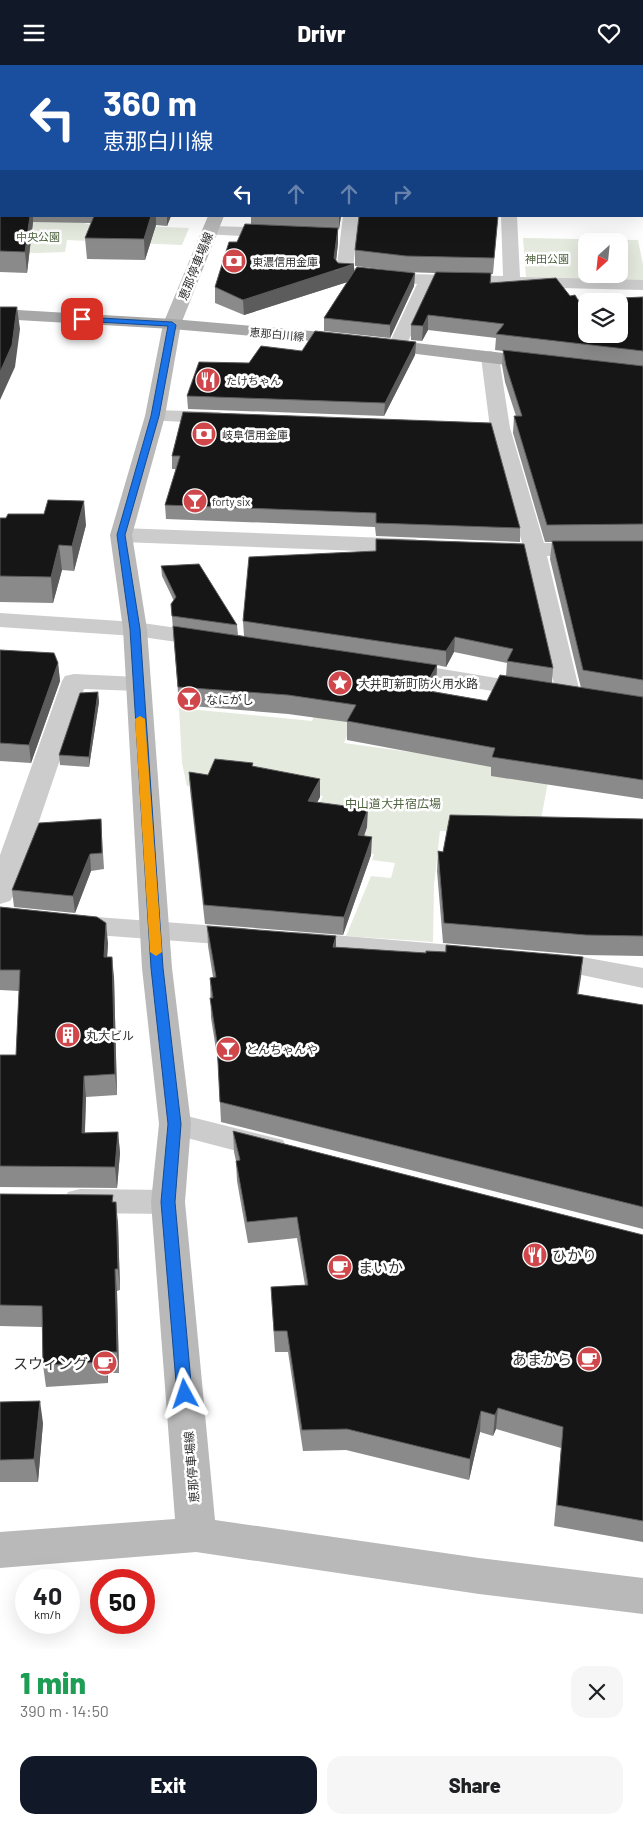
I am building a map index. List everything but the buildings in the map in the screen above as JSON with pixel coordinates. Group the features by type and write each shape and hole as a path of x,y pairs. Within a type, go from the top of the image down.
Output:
{"main road":[{"name":"恵那停車場線","path":"196,1535 168,1202 175,1124 157,968 135,629 121,535 155,416 172,325 213,223"},
{"name":"恵那白川線","path":"0,315 172,325 311,336 557,365"},
{"path":"0,1550 196,1535 479,1576 643,1596"}],"street":[{"path":"352,217 344,272 428,279 643,285"},
{"path":"508,217 512,282"},
{"path":"213,223 299,234"},
{"path":"329,235 349,236"},
{"path":"397,346 428,279"},
{"path":"379,665 578,698 535,551 490,428 490,357"},
{"path":"155,416 234,419"},
{"path":"121,535 436,547"},
{"path":"466,548 535,551 643,550"},
{"path":"0,620 135,629 233,643"},
{"path":"0,895 74,681 138,684"},
{"path":"0,916 155,931 490,957"},
{"path":"519,960 577,965 643,978"},
{"path":"175,1124 300,1155"},
{"path":"50,1201 168,1202"}],"green space":[{"name":"中央公園","path":"80,218 86,224 189,228 182,245 67,240 65,252 0,251 0,219"},
{"name":"神田公園","path":"523,238 578,239 578,279 526,278"},
{"name":"神田公園","path":"628,240 638,240 643,265 643,281 628,281"},
{"name":"中山道大井宿広場","path":"337,666 351,726 344,743 550,771 538,835 440,831 434,885 433,942 346,936 371,876 391,878 395,863 372,860 374,854 331,848 312,818 323,796 297,791 292,798 187,786 182,763 179,708 312,721"}],"slow traffic":[{"path":"140,719 156,952"}],"place":[{"name":"東濃信用金庫","path":"234,261"},
{"name":"たけちゃん","path":"208,380"},
{"name":"岐阜信用金庫","path":"204,434"},
{"name":"forty six","path":"195,501"},
{"name":"大井町新町防火用水路","path":"340,683"},
{"name":"なにがし","path":"189,699"},
{"name":"丸大ビル","path":"68,1035"},
{"name":"とんちゃんや","path":"228,1049"},
{"name":"ひかり","path":"535,1255"},
{"name":"まいか","path":"340,1267"},
{"name":"あまから","path":"589,1359"},
{"name":"スウィング","path":"105,1363"}],"route":[{"path":"82,319 172,325 155,416 121,535 135,629 157,968 175,1124 168,1202 185,1394"}]}
